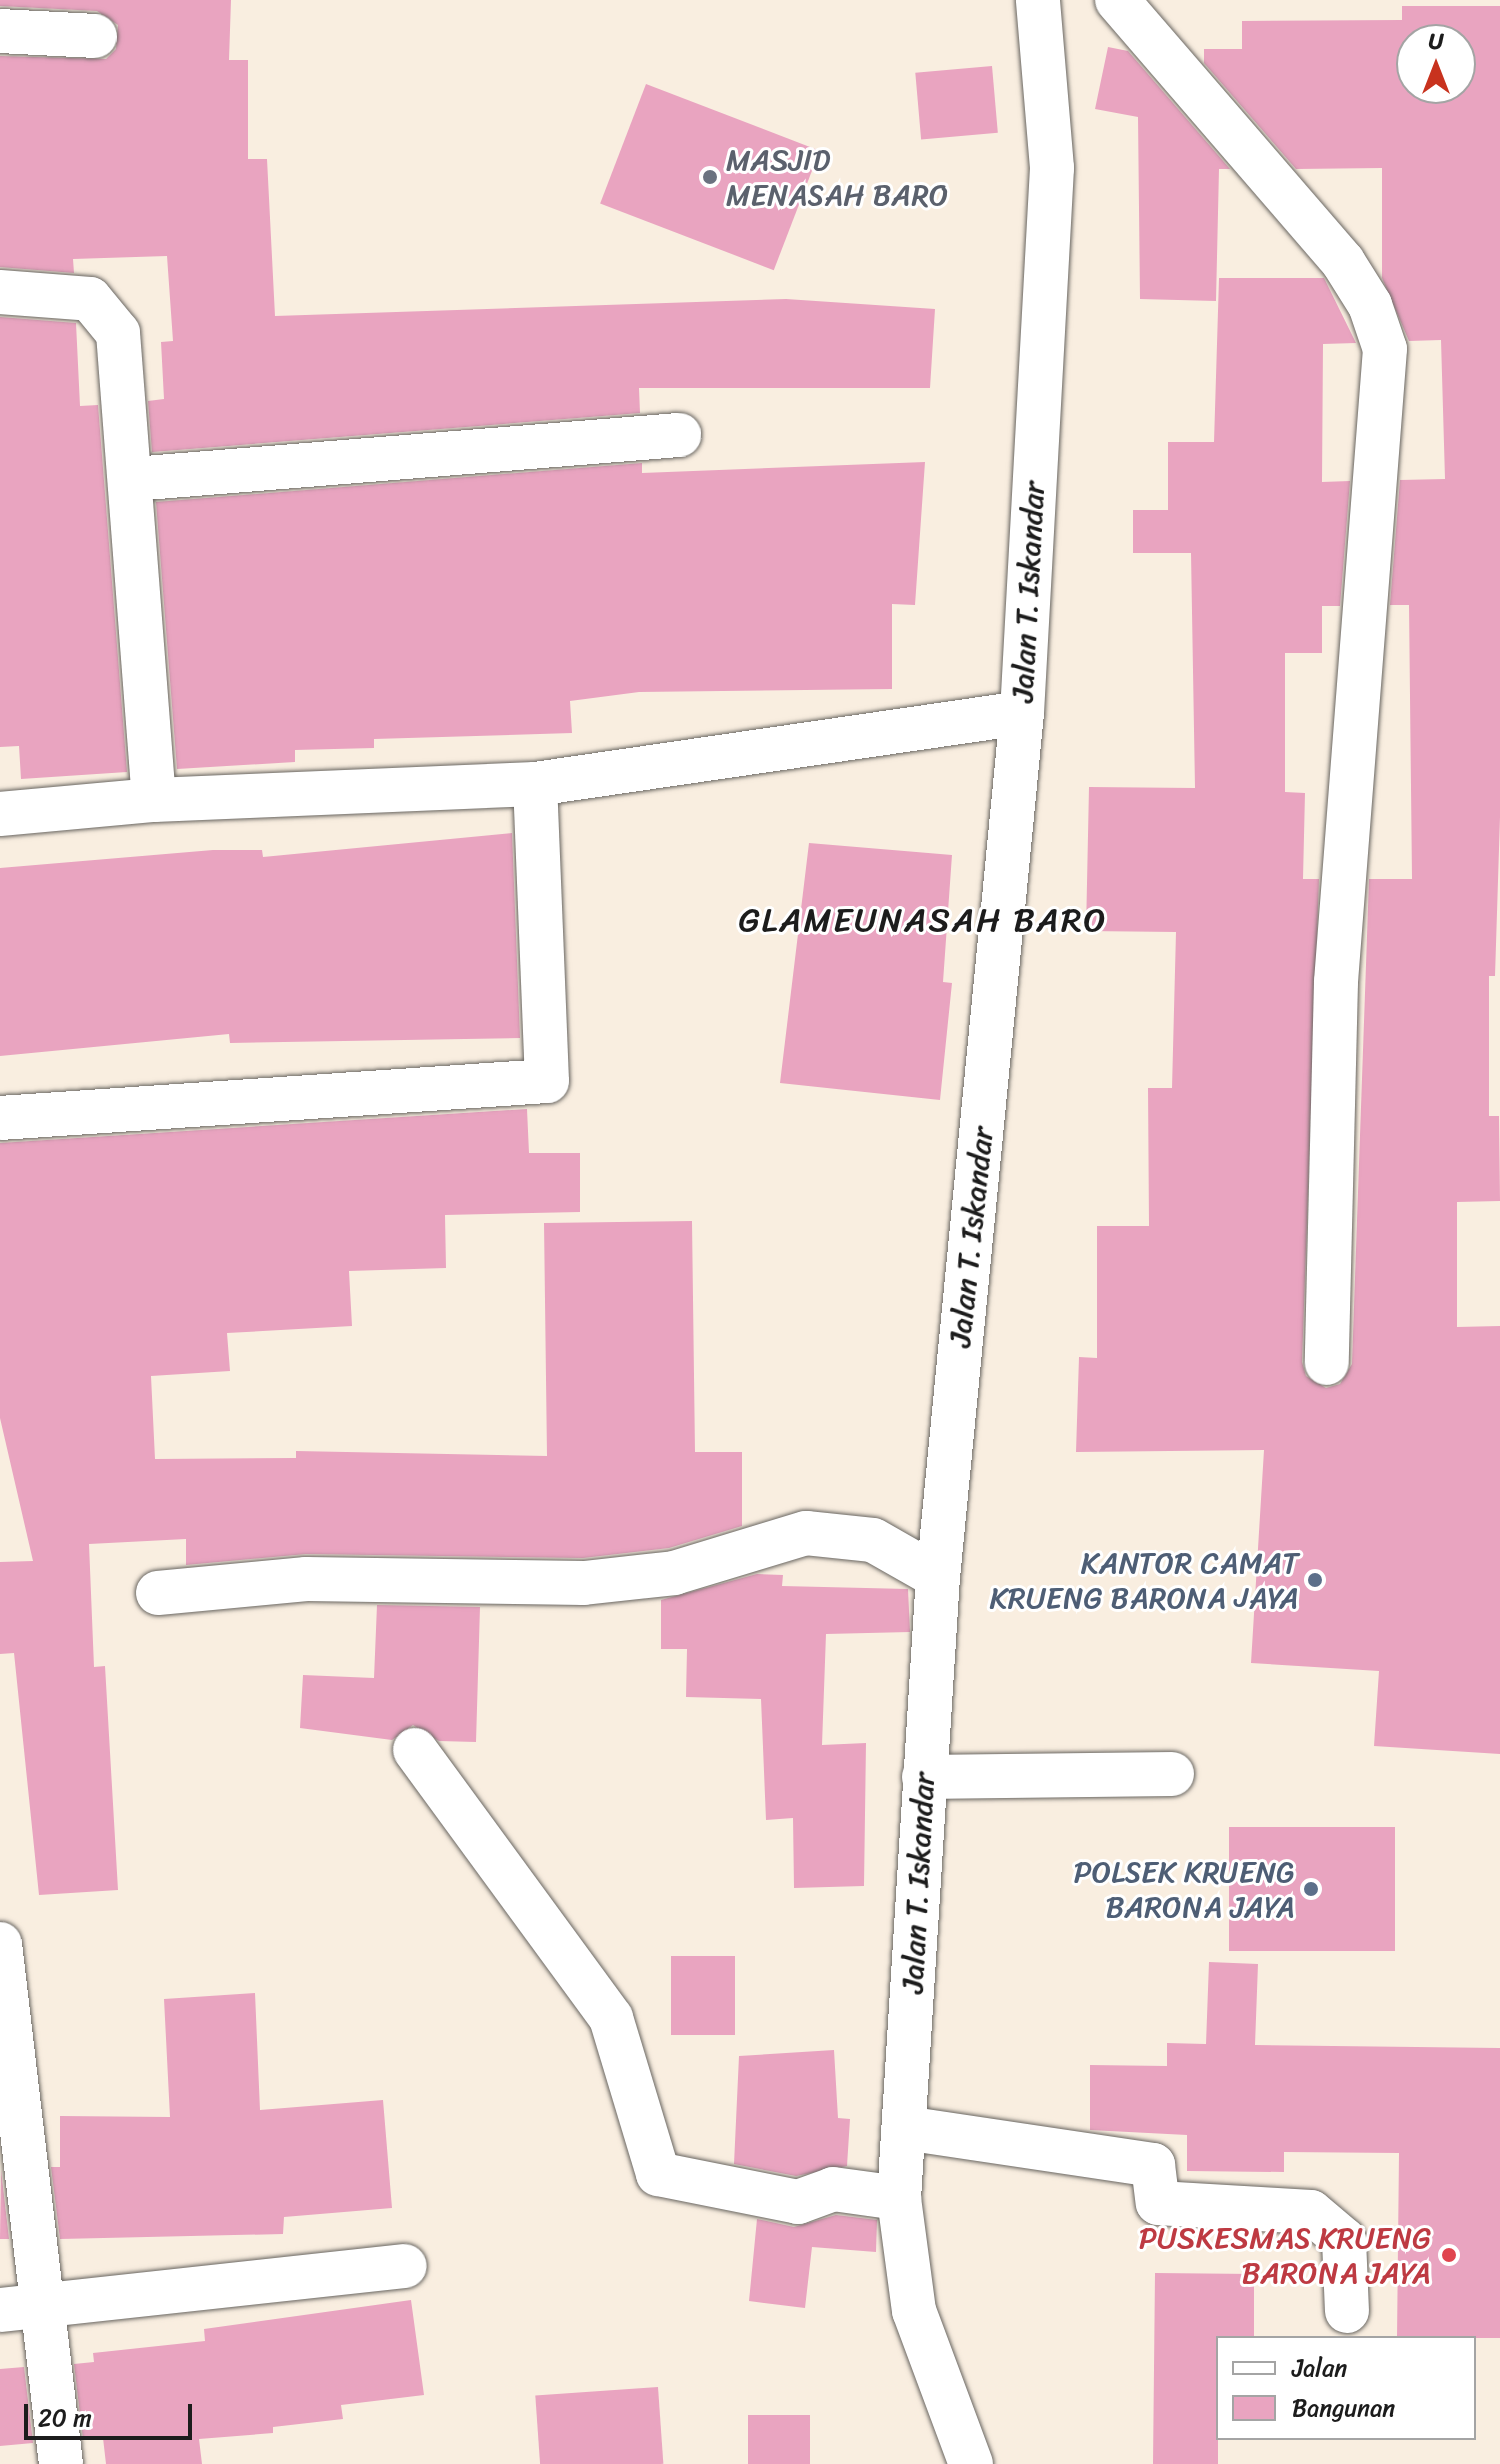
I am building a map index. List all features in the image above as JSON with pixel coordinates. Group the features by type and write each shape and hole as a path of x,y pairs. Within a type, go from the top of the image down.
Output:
{"street":[{"name":"Jalan T. Iskandar","path":"971,2464 917,2324 899,2198 938,1577 1022,713 1052,168 1038,0"},
{"path":"1117,0 1343,262 1370,305 1385,349 1336,982 1327,1363"},
{"path":"0,31 95,36"},
{"path":"0,292 70,295 105,313 118,333 133,479 154,800"},
{"path":"133,479 679,435"},
{"path":"0,814 154,800 535,784 1022,713"},
{"path":"0,1118 547,1081 535,784"},
{"path":"158,1593 306,1579 584,1583 674,1573 806,1533 873,1540 938,1577"},
{"path":"415,1750 611,2018 658,2174 798,2202 833,2189 899,2198"},
{"path":"924,1777 1172,1774"},
{"path":"0,1944 61,2464"},
{"path":"905,2128 1153,2165 1158,2203 1311,2212 1344,2240 1347,2311"},
{"path":"0,2310 405,2266"}],"building":[{"path":"0,0 231,0 229,60 248,60 248,159 267,159 275,316 786,299 935,309 930,388 639,388 640,413 152,452 148,401 164,399 161,342 173,341 167,256 73,259 74,273 0,267 0,56 106,59 116,49 118,25 97,11 0,6"},
{"path":"1402,6 1500,6 1500,817 1495,976 1489,976 1489,1116 1499,1116 1500,1201 1457,1202 1457,1327 1500,1326 1500,1754 1374,1746 1379,1671 1251,1663 1264,1450 1076,1452 1079,1357 1097,1358 1097,1226 1149,1226 1148,1088 1172,1088 1176,932 1086,931 1089,787 1195,788 1191,553 1133,553 1133,510 1168,510 1168,442 1214,442 1219,278 1324,278 1356,343 1323,344 1322,482 1350,481 1340,606 1322,606 1322,653 1285,653 1285,792 1305,793 1303,879 1319,879 1302,1362 1306,1376 1326,1388 1340,1384 1352,1364 1369,879 1412,879 1409,605 1390,605 1400,480 1445,479 1441,340 1409,341 1382,278 1382,168 1296,169 1204,63 1204,49 1242,49 1242,21 1402,20"},
{"path":"1108,47 1128,51 1230,169 1219,169 1216,301 1140,299 1138,117 1095,109"},
{"path":"992,66 998,133 921,139 915,73"},
{"name":"MASJID MENASAH BARO","path":"646,84 820,151 774,270 600,203"},
{"path":"0,317 76,323 80,406 98,405 127,772 21,779 19,746 0,747"},
{"path":"925,462 915,605 892,604 892,689 639,692 570,701 572,733 374,739 374,748 295,750 295,762 177,769 156,502 642,463 642,473"},
{"path":"512,833 520,1038 230,1043 229,1034 0,1056 0,868 213,850 262,850 263,857"},
{"path":"809,843 952,855 943,982 952,983 940,1100 780,1083"},
{"path":"527,1109 529,1153 580,1153 580,1212 445,1215 446,1268 349,1271 352,1326 227,1333 230,1371 151,1376 155,1459 296,1458 296,1451 547,1456 544,1223 692,1221 695,1452 742,1452 742,1526 669,1548 583,1558 306,1554 186,1565 186,1539 89,1544 94,1667 105,1666 118,1890 39,1895 14,1653 0,1654 0,1562 33,1561 0,1418 0,1143"},
{"path":"757,1574 783,1575 782,1586 908,1589 910,1632 826,1634 822,1745 866,1743 864,1886 794,1888 793,1818 766,1820 761,1699 686,1697 687,1649 661,1649 661,1600"},
{"path":"377,1605 480,1607 476,1742 439,1741 413,1725 392,1740 300,1728 303,1675 374,1678"},
{"name":"POLSEK KRUENG BARONA JAYA","path":"1229,1827 1395,1827 1395,1951 1229,1951"},
{"path":"671,1956 735,1956 735,2035 671,2035"},
{"name":"PUSKESMAS KRUENG BARONA JAYA","path":"1209,1962 1258,1964 1255,2045 1500,2048 1500,2338 1397,2336 1399,2153 1284,2152 1284,2172 1187,2171 1187,2135 1090,2130 1090,2065 1167,2066 1167,2043 1206,2044"},
{"path":"255,1993 260,2110 383,2100 392,2208 284,2217 283,2234 60,2239 51,2167 60,2167 60,2116 170,2117 164,1999"},
{"path":"834,2050 838,2118 850,2119 847,2166 796,2176 734,2164 739,2056"},
{"path":"1,2170 9,2239 0,2239"},
{"path":"836,2215 877,2220 876,2252 812,2247 805,2308 749,2301 757,2219 794,2227"},
{"path":"1155,2273 1254,2274 1254,2336 1216,2336 1218,2464 1153,2464"},
{"path":"411,2300 424,2395 341,2405 343,2419 273,2427 273,2433 199,2439 202,2464 106,2464 103,2438 83,2439 74,2364 94,2362 93,2353 205,2341 204,2329"},
{"path":"24,2367 33,2443 0,2446 0,2369"},
{"path":"658,2387 663,2464 540,2464 535,2396"},
{"path":"748,2415 810,2415 810,2464 748,2464"}],"place":[{"name":"MASJID MENASAH BARO","path":"710,177"},
{"name":"KANTOR CAMAT KRUENG BARONA JAYA","path":"1315,1580"},
{"name":"POLSEK KRUENG BARONA JAYA","path":"1311,1889"},
{"name":"PUSKESMAS KRUENG BARONA JAYA","path":"1449,2255"}],"district":[{"name":"GLAMEUNASAH BARO","path":"923,921"}]}
